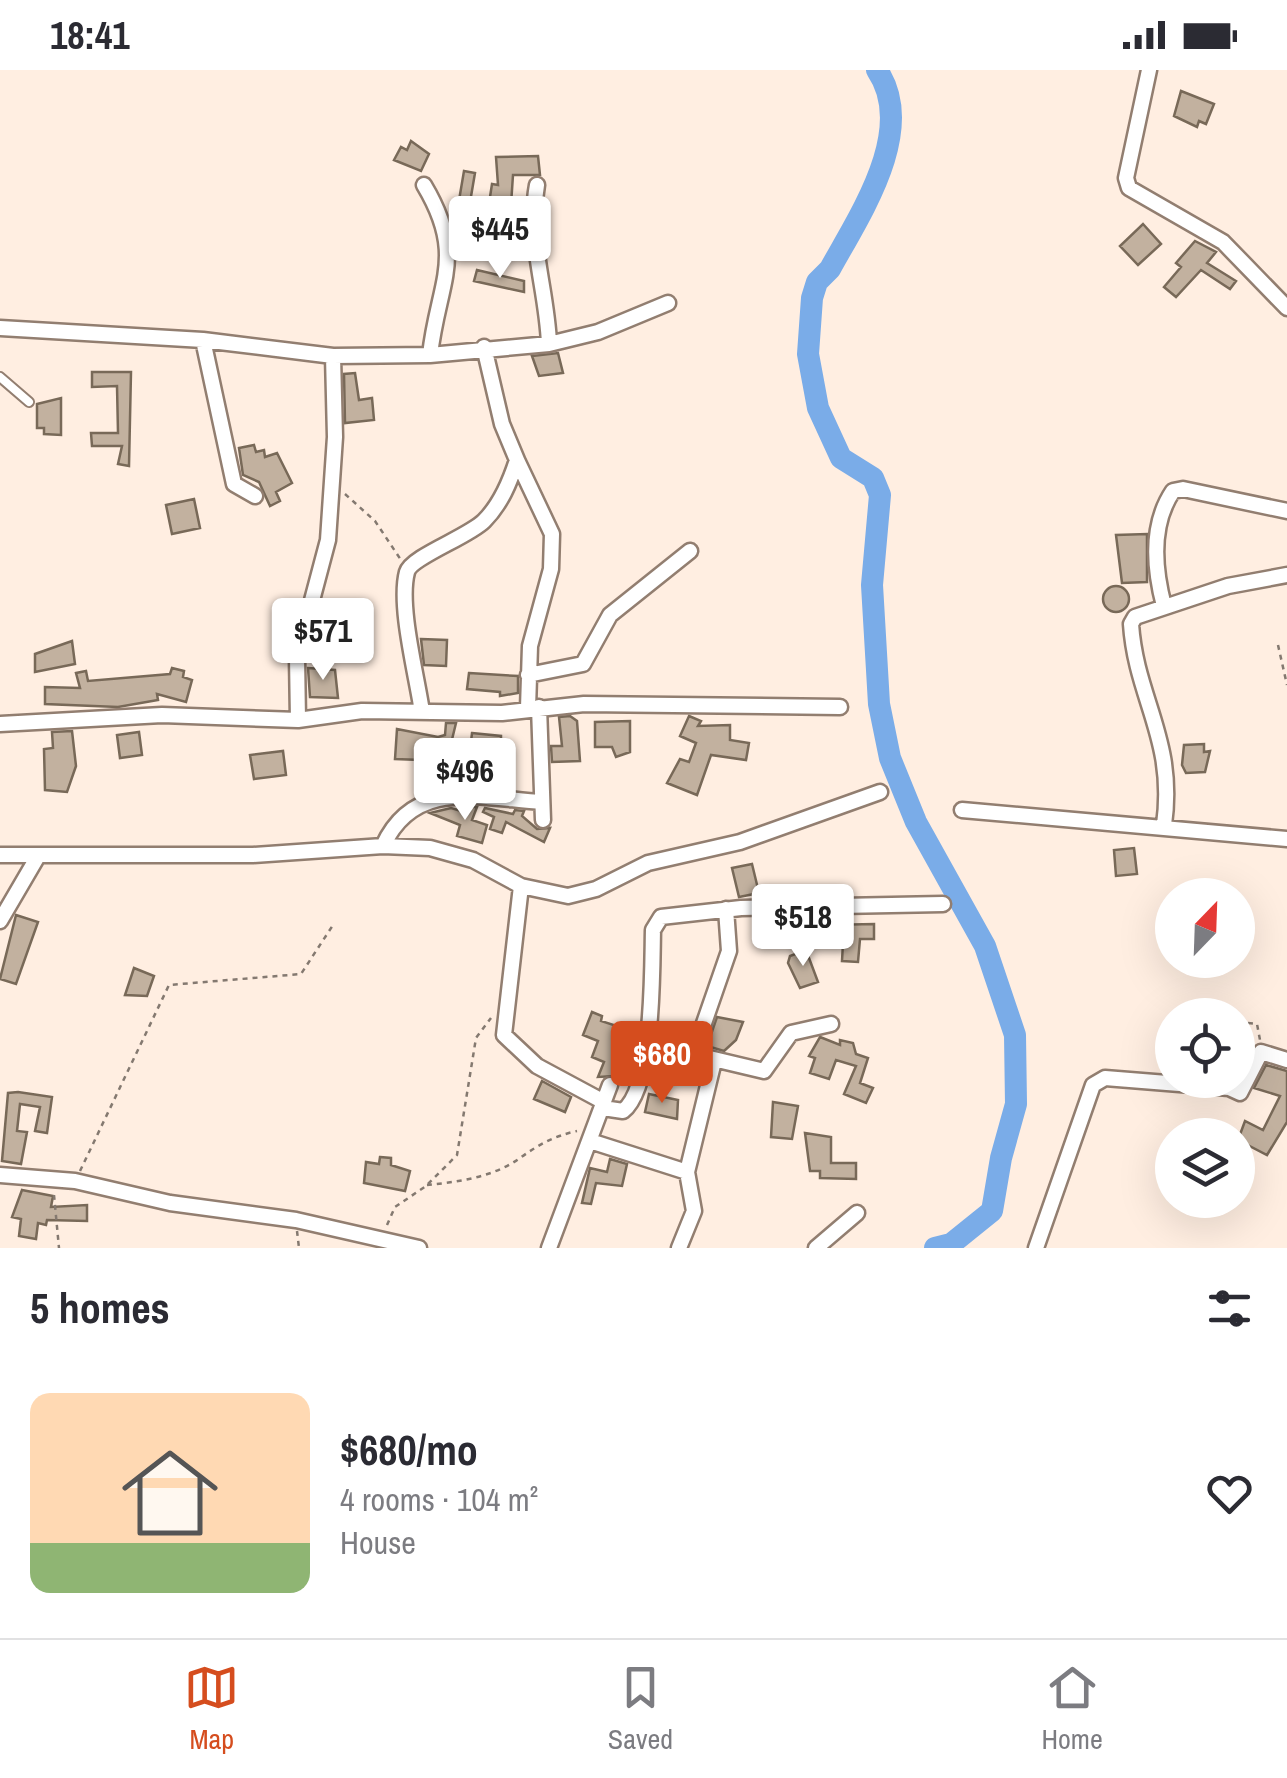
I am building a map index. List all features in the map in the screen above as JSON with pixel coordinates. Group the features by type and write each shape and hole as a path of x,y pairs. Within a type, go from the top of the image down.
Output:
{"street":[{"path":"1148,70 1126,178 1129,188 1223,242 1287,308"},
{"path":"536,184 531,226 547,308 548,344"},
{"path":"424,185 444,219 449,268 430,355"},
{"path":"0,328 203,340 333,356 430,355 548,344 598,332 668,303"},
{"path":"203,340 234,484 256,496"},
{"path":"484,347 502,424 552,534 551,569 534,625 528,675 542,820"},
{"path":"298,720 297,657 328,540 335,437 333,356"},
{"path":"422,712 407,604 407,570 414,560 461,539 484,521 500,500 517,460"},
{"path":"1164,606 1158,577 1157,526 1173,491 1183,489 1287,511"},
{"path":"528,675 582,664 610,615 690,551"},
{"path":"1164,825 1169,791 1165,750 1130,628 1136,617 1164,606 1228,586 1287,575"},
{"path":"0,724 162,715 298,720 362,711 840,707"},
{"path":"0,856 253,855 384,846 430,848 474,860 520,886 558,896 584,893 648,863 755,838 880,792"},
{"path":"384,846 401,814 424,800 542,802"},
{"path":"962,810 1164,825 1287,839"},
{"path":"0,921 38,856"},
{"path":"520,886 503,1032 536,1066 620,1112 630,1106 646,1043 656,923 676,914 726,909 943,904"},
{"path":"693,1055 730,951 726,909"},
{"path":"646,1043 764,1071 791,1033 831,1024"},
{"path":"1036,1248 1093,1085 1105,1078 1229,1088 1240,1093 1261,1052 1287,1060"},
{"path":"680,1248 694,1205 686,1172 714,1061"},
{"path":"550,1248 610,1085"},
{"path":"593,1134 686,1172"},
{"path":"0,1175 75,1181 170,1203 296,1220 419,1248"},
{"path":"816,1248 857,1213"}],"lane":[{"path":"0,376 28,402"}],"path":[{"path":"330,479 375,521 407,570"},
{"path":"1278,644 1287,686"},
{"path":"75,1181 169,985 302,974 334,925"},
{"path":"378,1239 394,1216 395,1207 426,1186 457,1155 476,1038 505,1005"},
{"path":"1255,1027 1261,1029 1261,1052"},
{"path":"426,1186 461,1182 496,1170 539,1144 593,1134"},
{"path":"53,1181 59,1248"}],"building":[{"path":"1181,91 1214,104 1206,124 1199,121 1197,127 1174,116"},
{"path":"411,141 429,154 421,171 394,160 401,147 407,150"},
{"path":"538,156 540,175 513,175 510,220 502,219 498,257 481,255 492,184 498,185 496,157"},
{"path":"464,171 475,173 467,220 456,218"},
{"path":"1143,224 1161,244 1138,265 1120,246"},
{"path":"1195,241 1216,252 1207,263 1236,281 1230,289 1201,270 1176,297 1164,287 1181,267 1176,263"},
{"path":"477,270 524,281 524,292 474,281"},
{"path":"558,353 563,373 539,376 532,356"},
{"path":"92,372 131,372 129,466 118,464 122,446 92,446 91,433 118,433 117,386 92,387"},
{"path":"355,373 359,400 372,398 374,420 345,423 344,374"},
{"path":"61,398 61,435 44,434 44,428 37,428 37,404"},
{"path":"254,445 256,452 264,450 265,457 277,453 292,483 276,492 280,501 270,506 259,482 243,475 239,448"},
{"path":"194,499 200,528 172,534 166,505"},
{"path":"1147,534 1147,582 1122,583 1116,535"},
{"path":"1116,586 1125,590 1129,599 1125,608 1116,612 1107,608 1103,599 1107,590"},
{"path":"421,639 447,640 446,666 424,665"},
{"path":"72,641 75,664 35,672 35,654"},
{"path":"172,668 184,671 183,677 192,680 186,702 157,694 158,700 118,707 45,704 45,687 80,688 76,673 86,671 88,681 170,674"},
{"path":"308,668 335,670 338,698 310,697"},
{"path":"469,673 518,676 518,693 500,696 500,692 467,689"},
{"path":"570,716 577,721 580,761 552,762 551,746 562,746 559,717"},
{"path":"689,716 701,721 698,726 730,725 730,740 749,743 746,760 711,755 697,795 667,783 680,759 689,762 696,743 680,736"},
{"path":"630,721 630,752 616,757 612,747 595,747 595,722"},
{"path":"446,723 456,723 448,756 452,757 450,768 432,764 431,769 421,766 421,760 395,759 397,729 438,737 445,735"},
{"path":"72,731 76,766 67,792 45,790 44,749 53,748 52,732"},
{"path":"139,732 142,755 120,758 117,735"},
{"path":"472,733 501,736 501,756 486,786 469,782 480,751 470,750"},
{"path":"1204,744 1204,752 1210,751 1205,772 1186,773 1182,765 1184,745"},
{"path":"283,751 286,775 254,779 250,755"},
{"path":"462,807 477,807 472,820 487,825 482,843 457,836 460,825 430,813 451,808 461,811"},
{"path":"485,808 513,814 515,810 524,811 522,816 537,829 550,828 544,842 506,822 502,833 490,829 494,817 483,812"},
{"path":"1134,848 1137,874 1116,876 1114,850"},
{"path":"752,864 759,893 739,897 732,868"},
{"path":"16,915 38,922 16,984 0,979"},
{"path":"812,917 826,917 827,925 874,924 874,939 860,939 858,962 842,961 843,943 834,942 833,935 813,938"},
{"path":"806,950 818,982 800,988 788,963 790,956"},
{"path":"134,968 154,976 147,996 125,995"},
{"path":"592,1012 602,1016 601,1021 626,1029 618,1053 624,1056 615,1076 598,1077 604,1062 592,1057 598,1041 583,1035"},
{"path":"717,1017 743,1022 736,1040 724,1051 707,1046"},
{"path":"820,1037 840,1045 840,1040 853,1043 856,1054 868,1058 860,1083 873,1088 866,1103 844,1094 856,1066 836,1060 829,1079 810,1073 815,1058 809,1056"},
{"path":"1266,1065 1287,1071 1287,1122 1267,1155 1255,1149 1255,1126 1263,1130 1280,1096 1255,1086"},
{"path":"542,1081 571,1097 565,1112 534,1099"},
{"path":"8,1093 52,1097 47,1133 35,1131 40,1107 20,1104 17,1131 27,1132 21,1164 2,1161"},
{"path":"649,1094 678,1100 677,1119 645,1112"},
{"path":"773,1102 798,1106 792,1139 771,1137"},
{"path":"805,1133 831,1137 831,1163 856,1163 856,1179 820,1178 820,1171 810,1171"},
{"path":"380,1157 391,1158 391,1165 410,1171 405,1191 364,1183 366,1162 379,1164"},
{"path":"610,1159 627,1164 622,1186 596,1183 591,1204 582,1203 590,1168 607,1172"},
{"path":"22,1190 53,1196 51,1207 87,1205 87,1221 47,1220 46,1225 38,1223 36,1239 19,1236 21,1219 12,1217"}],"waterway":[{"path":"877,70 888,94 888,145 868,199 830,269 817,282 808,354 818,408 841,458 873,478 880,495 872,585 879,704 890,758 916,822 985,946 1015,1035 1016,1104 992,1211 951,1244 935,1248"}]}
